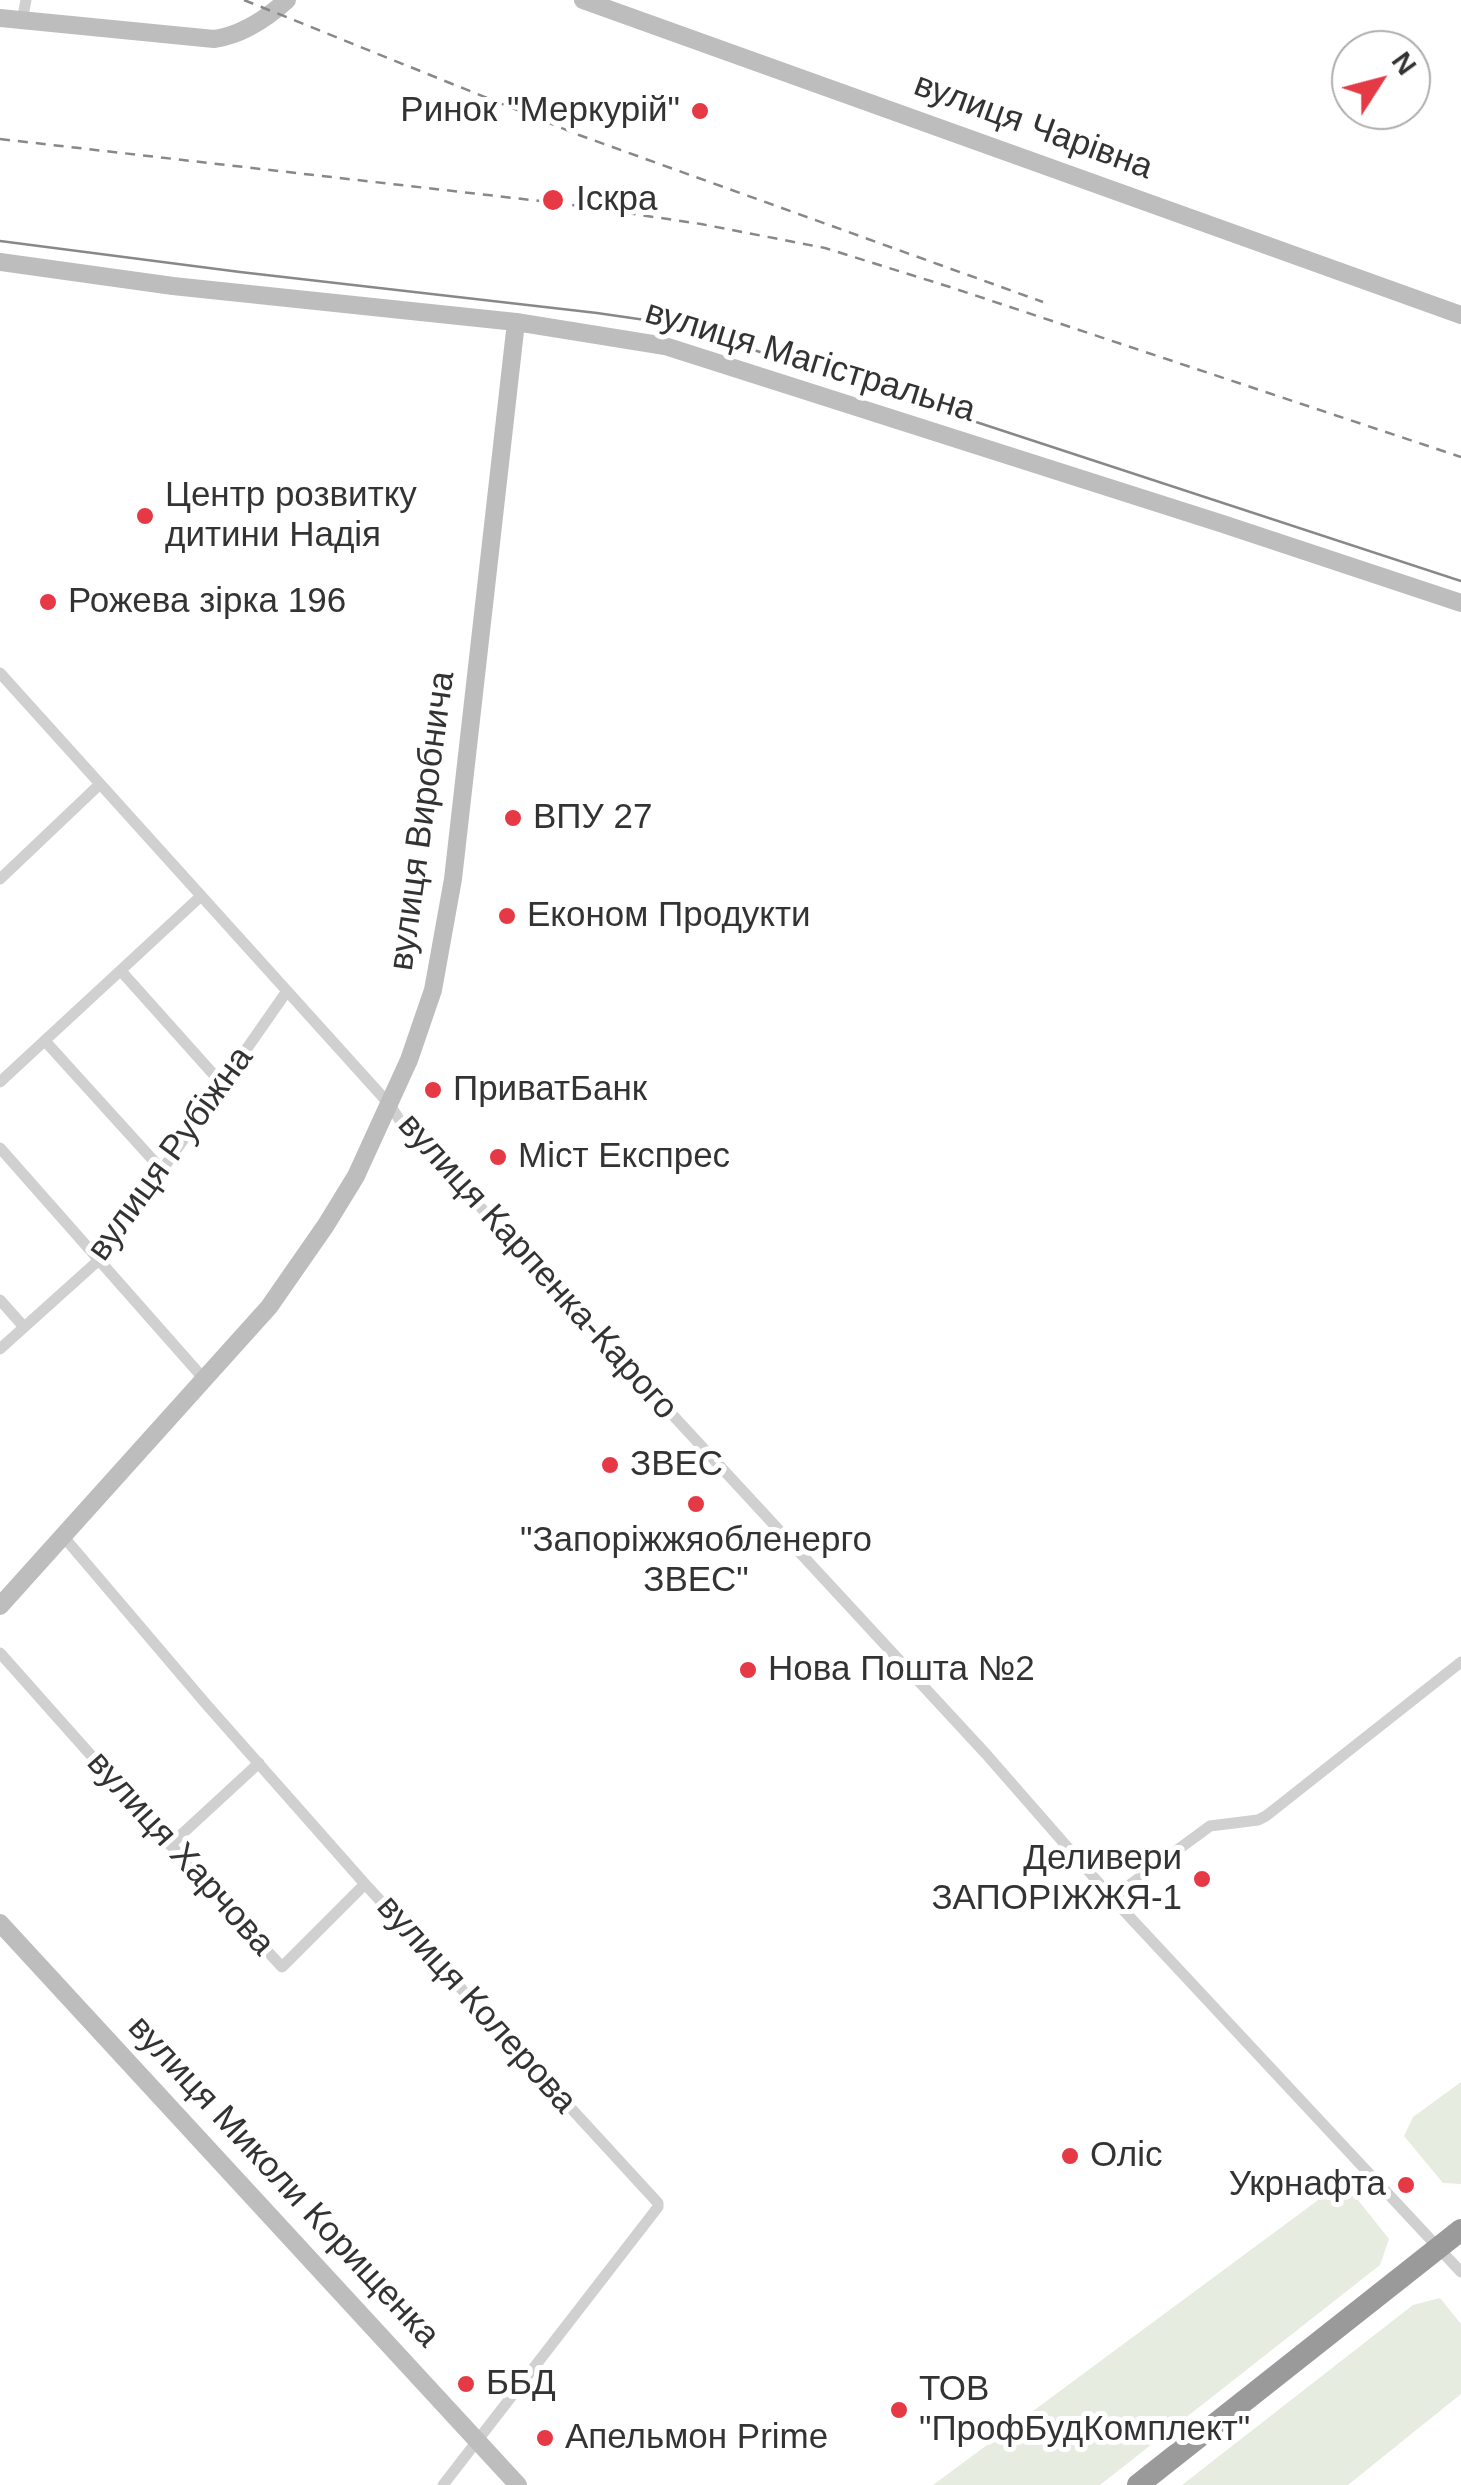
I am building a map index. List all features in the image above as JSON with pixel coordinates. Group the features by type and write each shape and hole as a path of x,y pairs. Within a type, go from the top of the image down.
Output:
{"highway":[{"path":"1138,2485 1461,2230"}],"street":[{"path":"22,21 26,0"},
{"path":"0,18 214,39 240,33 287,0"},
{"name":"вулиця Чарівна","path":"583,0 1461,315"},
{"name":"вулиця Магістральна","path":"0,262 173,286 516,322 665,346 1461,603"},
{"name":"вулиця Виробнича","path":"0,1606 269,1307 356,1176 409,1060 433,990 444,937 466,780 516,322"},
{"name":"вулиця Карпенка-Карого","path":"0,674 470,1197 986,1754 1167,1958 1439,2247"},
{"path":"0,879 100,784"},
{"path":"0,1082 201,896"},
{"path":"121,971 223,1085"},
{"name":"вулиця Рубіжна","path":"0,1349 100,1259 287,991"},
{"path":"45,1041 162,1170"},
{"path":"0,1148 204,1379"},
{"path":"0,1300 24,1327"},
{"name":"вулиця Колерова","path":"63,1536 365,1884 658,2203 443,2485"},
{"name":"вулиця Харчова","path":"0,1653 282,1967 365,1884"},
{"path":"1112,1898 1210,1826 1266,1816 1461,1662"},
{"path":"170,1845 259,1763"},
{"name":"вулиця Миколи Корищенка","path":"0,1923 518,2485"},
{"path":"1439,2247 1461,2272"}],"shaded area":[{"path":"1461,2082 1461,2184 1443,2183 1404,2136 1413,2117"},
{"path":"1350,2190 1389,2239 1380,2265 1100,2485 933,2485 1329,2192"},
{"path":"1440,2298 1461,2324 1461,2394 1348,2485 1182,2485 1413,2305"}],"tram line":[{"path":"0,241 673,324 1461,581"}],"railway":[{"path":"244,0 579,135 1043,302"},
{"path":"0,139 566,204 825,248 1461,457"}],"place":[{"name":"Ринок \"Меркурій\"","path":"700,111"},
{"name":"Іскра","path":"553,200"},
{"name":"Центр розвитку дитини Надія","path":"145,516"},
{"name":"Рожева зірка 196","path":"48,602"},
{"name":"ВПУ 27","path":"513,818"},
{"name":"Економ Продукти","path":"507,916"},
{"name":"ПриватБанк","path":"433,1090"},
{"name":"Мiст Експрес","path":"498,1157"},
{"name":"ЗВЕС","path":"610,1465"},
{"name":"\"Запоріжжяобленерго ЗВЕС\"","path":"696,1504"},
{"name":"Нова Пошта №2","path":"748,1670"},
{"name":"Деливери ЗАПОРІЖЖЯ-1","path":"1202,1879"},
{"name":"Оліс","path":"1070,2156"},
{"name":"Укрнафта","path":"1406,2185"},
{"name":"ББД","path":"466,2384"},
{"name":"ТОВ \"ПрофБудКомплект\"","path":"899,2410"},
{"name":"Апельмон Prime","path":"545,2438"}]}
